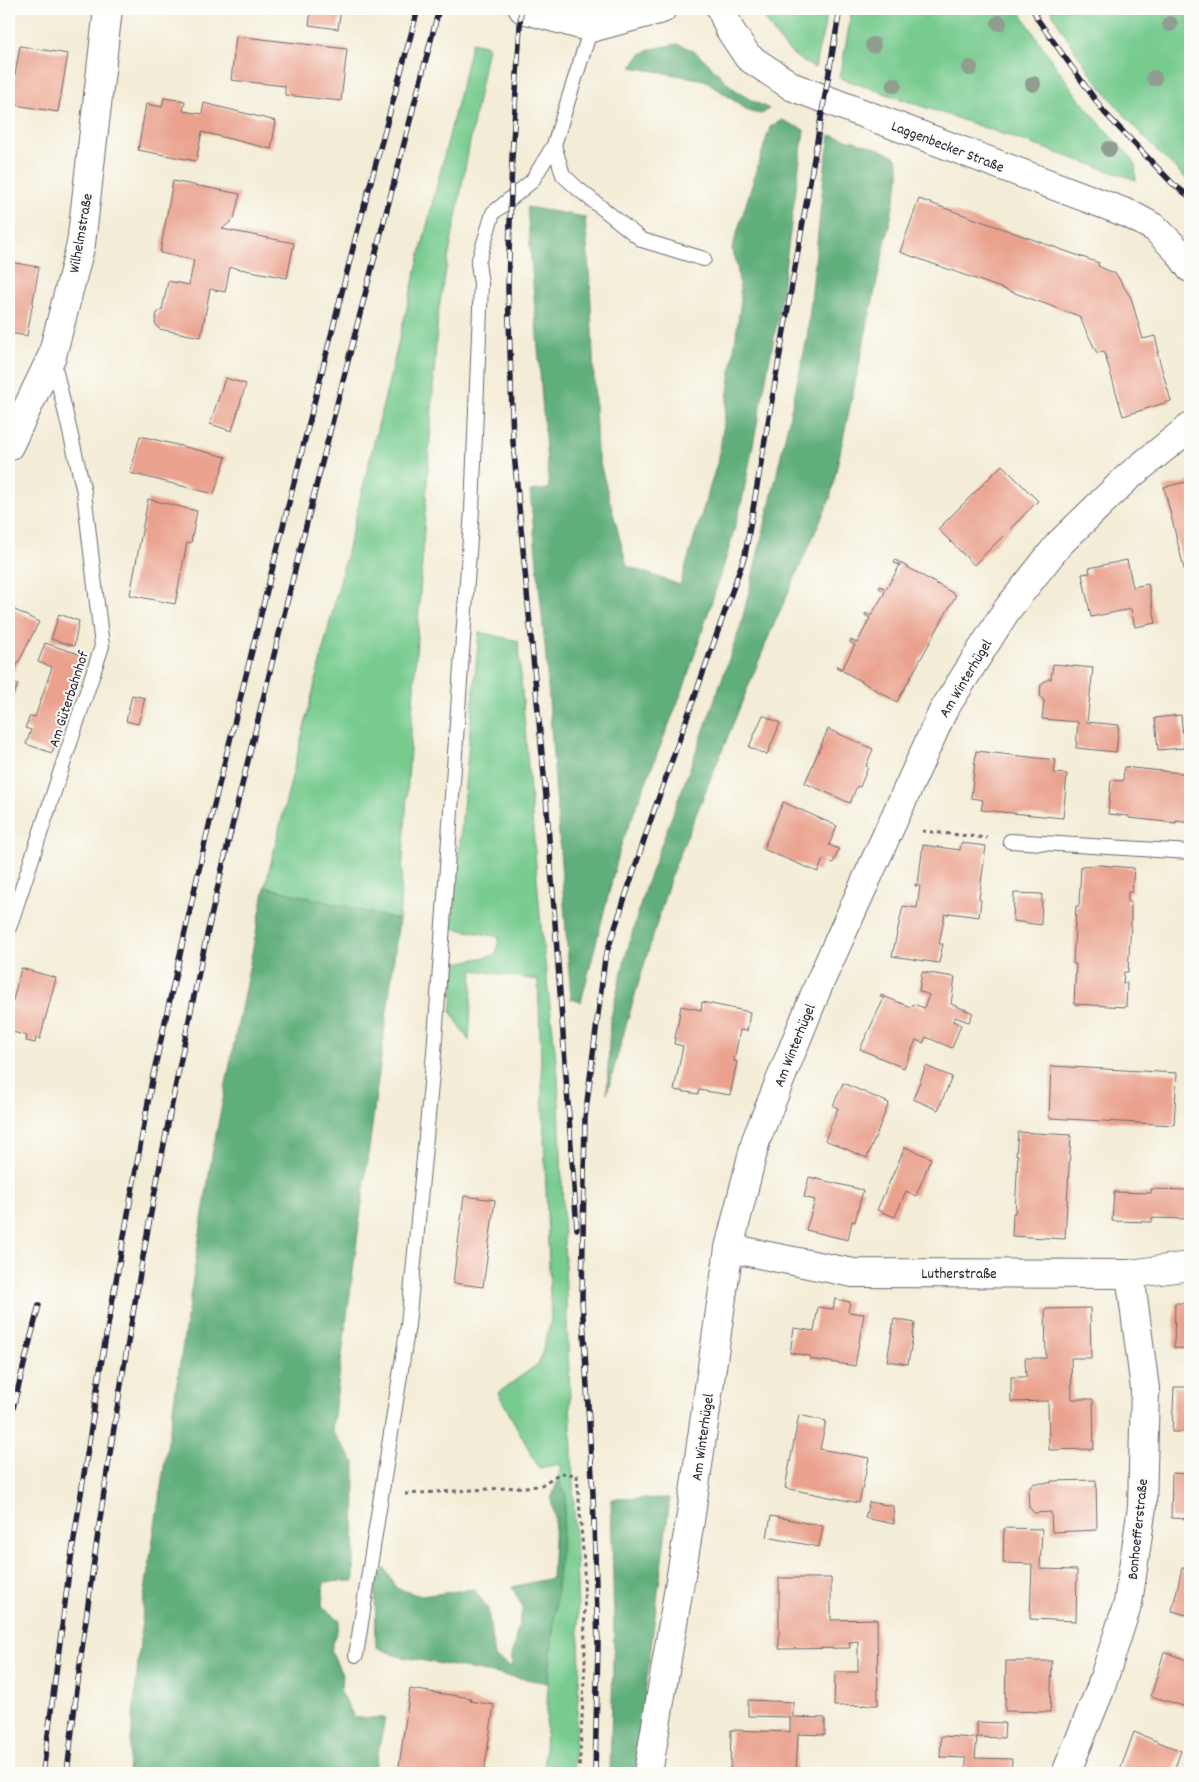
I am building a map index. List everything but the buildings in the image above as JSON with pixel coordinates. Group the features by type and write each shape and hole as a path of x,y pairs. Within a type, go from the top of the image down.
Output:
{"street":[{"name":"Wilhelmstraße","path":"9,446 52,356 81,244 108,9"},
{"path":"523,9 591,28 662,9"},
{"name":"Laggenbecker Straße","path":"722,9 730,30 748,57 793,87 1130,214 1154,228 1178,251 1190,268"},
{"name":"Am Winterhügel","path":"648,1773 690,1521 729,1248 756,1140 819,984 943,711 1006,611 1059,544 1128,477 1190,428"},
{"name":"Lutherstraße","path":"729,1248 853,1273 1130,1274 1190,1266"},
{"name":"Bonhoefferstraße","path":"1066,1773 1100,1690 1128,1603 1142,1507 1145,1389 1130,1274"}],"lane":[{"path":"356,1654 408,1325 434,1053 472,510 481,284 478,263 493,213 532,181 554,145 591,28"},
{"path":"554,145 563,175 642,240 704,259"},
{"name":"Am Güterbahnhof","path":"9,928 102,646 84,492 52,356"},
{"path":"1010,840 1190,852"}],"path":[{"path":"890,827 1010,840"},
{"path":"381,1496 540,1486 560,1473 577,1475 584,1563 585,1654 579,1773"}],"green space":[{"path":"760,9 828,9 815,68 805,63 782,44"},
{"path":"852,9 1018,9 1080,100 1118,145 1132,158 1135,163 1136,180 840,78"},
{"path":"1050,9 1190,9 1190,182 1150,143 1113,102 1079,57"},
{"path":"472,42 488,46 438,313 399,920 265,887"},
{"path":"677,44 694,51 741,94 769,109 762,114 750,112 705,80 631,67 641,54 652,49"},
{"path":"782,120 804,130 779,312 742,501 727,555 685,684 621,845 581,1002 571,999 545,646 530,491 549,489 527,207 585,217 590,282 597,452 627,566 680,585 719,457 741,300 737,266 732,249 770,127"},
{"path":"830,135 866,145 893,156 898,161 899,179 830,499 771,631 672,873 607,1093 610,1021 625,959 645,888 741,625 775,482 807,339"},
{"path":"479,632 518,641 541,927 558,1076 580,1667 573,1773 544,1773 548,1683 565,1495 558,1479 561,1464 539,1468 498,1393 539,1363 551,1321 538,980 473,970 469,1041 451,1012 456,963 496,955 499,937 452,928"},
{"path":"265,887 399,920 332,1431 355,1463 354,1581 324,1582 322,1606 340,1620 331,1651 343,1677 340,1692 355,1718 385,1718 374,1773 128,1773 144,1597 212,1155"},
{"path":"558,1479 566,1495 548,1683 397,1656 376,1647 375,1583 385,1568 396,1588 421,1596 474,1589 488,1609 494,1657 511,1667 513,1648 523,1608 512,1587 552,1578 555,1519 551,1500"},
{"path":"670,1498 635,1773 610,1773 614,1626 611,1499"}],"railway":[{"path":"43,1773 69,1572 100,1370 152,1080 206,838 263,606 355,240 418,9"},
{"path":"67,1773 92,1573 123,1374 158,1175 206,937 293,578 439,9"},
{"path":"521,9 512,158 508,289 513,442 546,797 577,1229"},
{"path":"595,1773 598,1644 593,1494 582,1299 585,1118 605,958 650,822 745,555 840,9"},
{"path":"1033,9 1038,20 1104,112 1173,184 1190,197"},
{"path":"9,1424 39,1305"}]}
